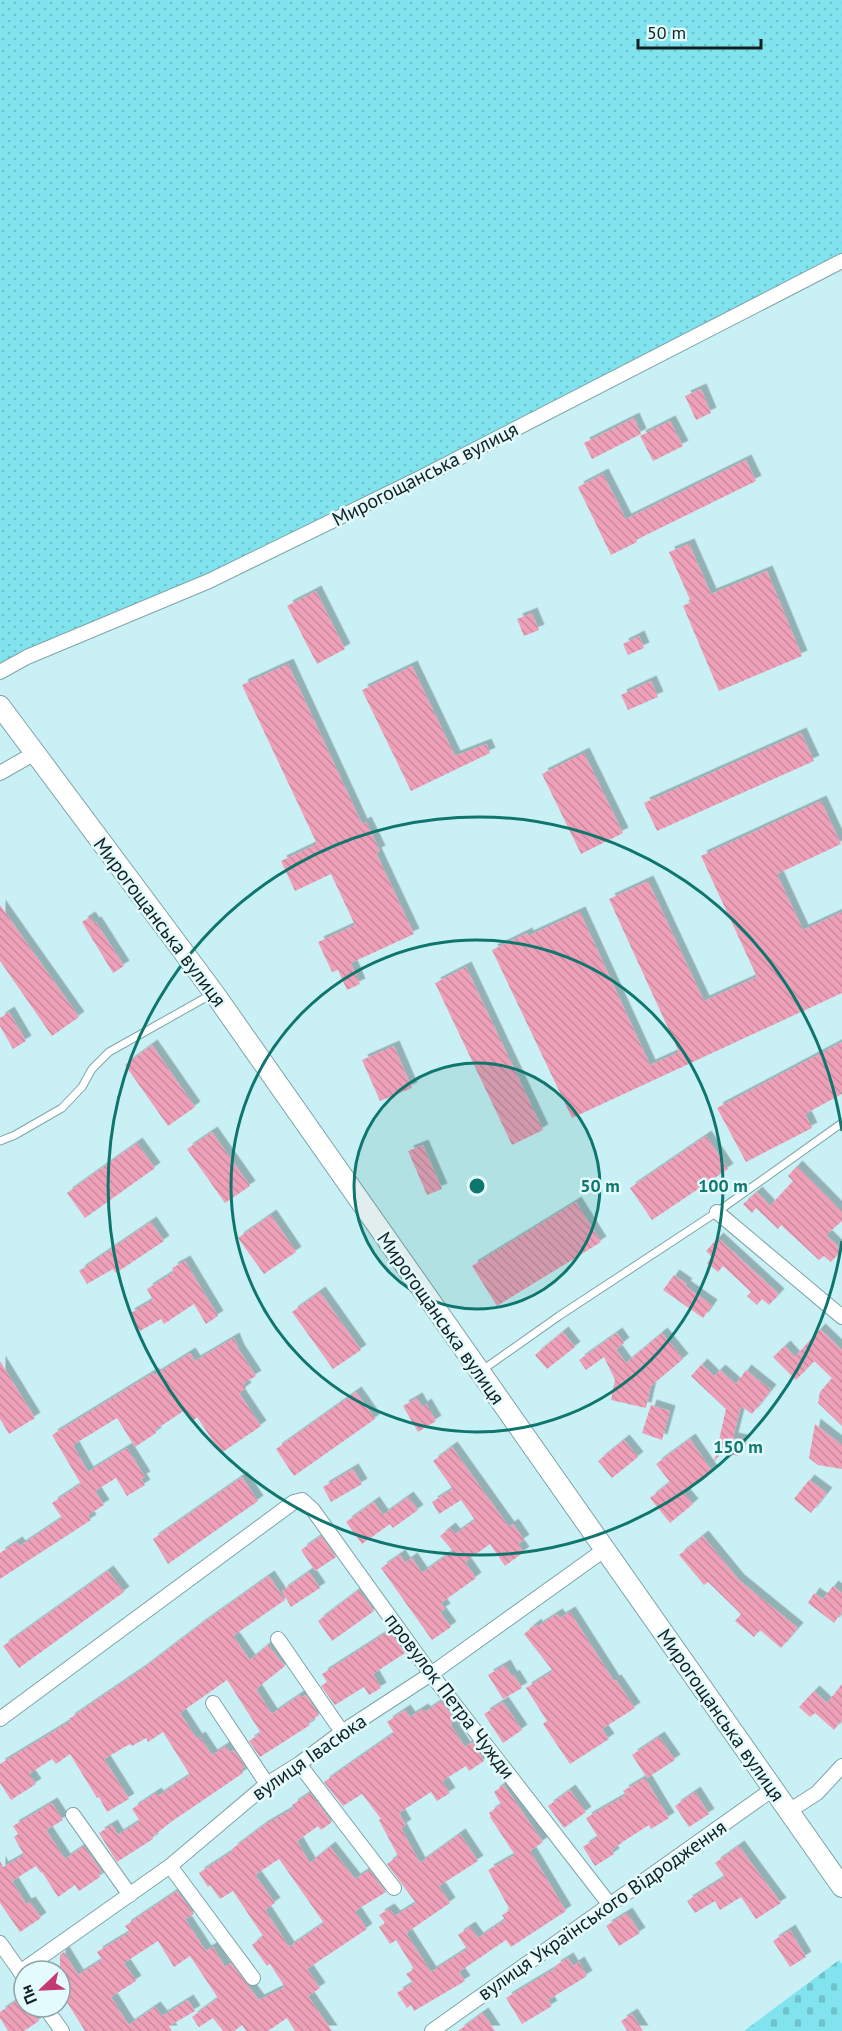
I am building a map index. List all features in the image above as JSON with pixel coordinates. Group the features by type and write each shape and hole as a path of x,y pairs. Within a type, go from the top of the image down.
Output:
{"main road":[{"name":"Мирогощанська вулиця","path":"0,706 214,993 842,1887"}],"street":[{"name":"Мирогощанська вулиця","path":"0,672 27,657 219,576 418,479 842,261"},
{"path":"0,773 35,753"},
{"path":"717,1212 842,1317"},
{"name":"провулок Петра Чужди","path":"0,1719 287,1507 302,1500 309,1504 431,1674 610,1905"},
{"name":"вулиця Івасюка","path":"43,1959 170,1866 267,1784 299,1764 342,1731 431,1674 604,1550"},
{"path":"278,1639 342,1731"},
{"path":"213,1703 267,1784"},
{"path":"299,1764 394,1888"},
{"path":"789,1811 817,1793 842,1766"},
{"name":"вулиця Українського Відродження","path":"432,2031 773,1789"},
{"path":"73,1815 130,1895"},
{"path":"170,1866 253,1978"},
{"path":"0,1943 12,1960"}],"lane":[{"path":"0,1141 62,1108 82,1087 92,1069 109,1052 214,993"},
{"path":"479,1372 559,1316 717,1212 842,1123"}],"green space":[{"path":"0,0 842,0 842,261 418,479 0,672"},
{"path":"839,1960 842,1964 842,2031 744,2031"}],"building":[{"path":"701,389 711,413 696,420 685,396"},
{"path":"634,418 641,434 592,459 584,443"},
{"path":"670,421 683,446 653,461 640,436"},
{"path":"746,460 756,481 636,540 637,542 611,555 578,487 603,474 626,519"},
{"path":"689,544 711,594 767,571 802,656 719,691 683,606 691,602 669,552"},
{"path":"316,591 345,649 317,664 287,606"},
{"path":"532,613 539,630 524,636 517,619"},
{"path":"639,636 644,648 628,655 623,644"},
{"path":"288,664 362,824 366,822 380,851 376,853 414,934 351,963 360,984 347,990 338,970 332,972 318,942 355,925 331,874 295,891 281,861 317,844 242,685"},
{"path":"412,666 455,756 486,744 490,753 411,791 362,690"},
{"path":"651,681 658,697 628,710 621,695"},
{"path":"801,733 814,761 657,831 644,803"},
{"path":"584,753 623,833 581,854 542,774"},
{"path":"821,801 841,844 777,874 803,930 842,912 842,993 572,1118 492,950 580,912 650,1065 679,1052 609,899 648,881 704,1001 757,977 701,856"},
{"path":"0,905 79,1017 52,1036 0,961"},
{"path":"90,917 94,923 96,922 124,966 113,973 82,922"},
{"path":"466,967 543,1130 512,1145 435,983"},
{"path":"9,1012 26,1041 13,1049 0,1026 0,1018"},
{"path":"842,1042 842,1094 805,1114 812,1128 746,1162 717,1108"},
{"path":"152,1045 195,1107 168,1126 125,1065"},
{"path":"394,1046 412,1088 380,1101 362,1060"},
{"path":"212,1132 250,1186 225,1203 187,1149"},
{"path":"706,1136 728,1169 652,1220 630,1188"},
{"path":"137,1143 155,1168 85,1218 67,1193"},
{"path":"423,1145 442,1189 427,1195 408,1151"},
{"path":"797,1166 842,1212 842,1221 826,1235 842,1250 831,1262 824,1256 819,1260 781,1225 778,1229 756,1208 752,1213 743,1204 757,1192 770,1206 793,1181 788,1176"},
{"path":"576,1202 601,1242 497,1306 472,1266"},
{"path":"271,1215 296,1252 264,1274 238,1238"},
{"path":"151,1222 164,1241 116,1273 113,1269 87,1284 79,1271"},
{"path":"718,1238 779,1294 769,1305 762,1299 757,1305 747,1296 751,1292 723,1266 718,1272 707,1263 712,1257 706,1251"},
{"path":"185,1261 218,1316 206,1324 194,1304 164,1324 161,1319 140,1331 129,1314 153,1300 147,1289 174,1272 172,1268"},
{"path":"674,1275 687,1284 685,1286 712,1305 703,1318 663,1290"},
{"path":"320,1292 361,1350 333,1369 292,1312"},
{"path":"820,1329 842,1350 842,1426 818,1403 820,1392 832,1378 814,1361 796,1380 773,1357 785,1346 795,1357"},
{"path":"563,1332 575,1347 547,1369 535,1355"},
{"path":"617,1333 624,1343 616,1349 626,1363 662,1333 683,1359 651,1386 646,1408 611,1400 615,1380 604,1357 586,1370 579,1360"},
{"path":"234,1338 256,1376 243,1384 246,1388 239,1393 261,1426 221,1453 197,1417 193,1421 185,1410 135,1447 117,1418 73,1445 88,1472 127,1448 145,1477 141,1479 145,1485 127,1496 116,1478 95,1491 104,1505 88,1515 91,1520 0,1579 0,1553 17,1542 20,1546 62,1518 52,1503 81,1484 52,1435 190,1353 195,1361"},
{"path":"0,1361 35,1418 9,1434 0,1419"},
{"path":"702,1364 714,1376 720,1370 736,1384 746,1370 771,1390 752,1414 741,1406 733,1438 742,1440 739,1456 722,1452 714,1462 726,1409 691,1376"},
{"path":"356,1392 375,1419 294,1476 276,1449"},
{"path":"417,1398 422,1407 426,1404 436,1421 418,1432 403,1406"},
{"path":"651,1405 670,1411 662,1440 642,1433"},
{"path":"815,1424 842,1445 842,1469 818,1465 809,1458"},
{"path":"690,1439 712,1471 683,1492 693,1504 670,1523 650,1498 670,1482 656,1464"},
{"path":"624,1440 638,1457 612,1478 598,1461"},
{"path":"452,1447 509,1527 513,1524 524,1540 518,1544 524,1552 505,1566 490,1544 465,1562 476,1578 441,1603 445,1609 440,1612 451,1627 432,1640 381,1568 400,1555 405,1563 412,1558 422,1573 453,1551 440,1536 450,1528 455,1534 475,1520 461,1500 439,1514 432,1502 453,1489 433,1461"},
{"path":"353,1469 362,1484 331,1502 323,1487"},
{"path":"242,1477 258,1501 168,1564 153,1539"},
{"path":"809,1480 827,1493 811,1513 794,1499"},
{"path":"408,1497 418,1510 393,1528 390,1524 362,1544 346,1522 374,1502 383,1515"},
{"path":"321,1536 336,1557 315,1571 301,1550"},
{"path":"703,1536 739,1580 798,1628 781,1648 760,1630 754,1637 735,1621 741,1614 708,1582 704,1585 679,1555"},
{"path":"108,1571 124,1592 19,1668 3,1646"},
{"path":"309,1572 320,1588 291,1607 282,1591"},
{"path":"269,1576 285,1600 233,1636 250,1660 268,1645 285,1666 256,1689 272,1714 300,1695 302,1697 306,1695 319,1715 308,1723 310,1725 260,1757 249,1741 261,1733 227,1680 180,1713 197,1739 200,1737 212,1755 226,1746 230,1753 234,1750 245,1767 241,1769 243,1773 171,1822 152,1837 153,1839 117,1862 99,1833 112,1825 118,1835 140,1821 132,1809 156,1793 158,1796 190,1775 163,1732 148,1742 146,1738 132,1746 130,1744 104,1759 129,1799 107,1812 70,1754 56,1764 52,1759 29,1774 36,1784 11,1800 0,1783 0,1764 71,1721 69,1719 141,1670"},
{"path":"833,1586 842,1593 842,1612 834,1623 808,1603 814,1593 823,1599"},
{"path":"359,1590 374,1611 332,1641 318,1621"},
{"path":"570,1612 614,1681 616,1680 635,1708 602,1729 609,1739 570,1764 543,1724 547,1721 526,1688 553,1671 524,1634 536,1624 537,1627 557,1614 560,1618"},
{"path":"389,1631 405,1653 373,1674 381,1688 369,1695 364,1687 335,1705 321,1686 327,1682 322,1674"},
{"path":"505,1665 522,1688 503,1699 488,1675"},
{"path":"842,1684 842,1720 834,1730 815,1713 810,1717 799,1707 814,1691 827,1703"},
{"path":"441,1701 456,1721 450,1724 465,1747 472,1742 484,1761 469,1771 466,1766 442,1781 450,1793 437,1801 431,1792 399,1813 406,1825 401,1828 420,1863 460,1834 478,1861 439,1886 450,1903 406,1933 431,1972 467,1949 458,1935 470,1927 478,1938 505,1920 502,1915 510,1910 488,1870 515,1855 489,1813 501,1804 494,1792 504,1785 543,1842 530,1851 566,1911 511,1947 506,1940 459,1972 465,1981 414,2011 411,2005 407,2008 397,1993 413,1983 406,1974 414,1969 396,1940 390,1944 379,1927 385,1923 379,1915 389,1909 395,1916 416,1903 387,1864 398,1856 379,1820 381,1819 362,1794 343,1806 324,1782 394,1733 387,1722 405,1710 410,1717 423,1709 425,1712"},
{"path":"503,1702 522,1730 503,1743 484,1714"},
{"path":"659,1737 675,1760 647,1778 632,1755"},
{"path":"645,1778 669,1818 651,1829 649,1825 624,1841 612,1850 614,1854 595,1866 583,1847 598,1837 586,1818 626,1795 623,1791"},
{"path":"570,1790 586,1812 564,1828 548,1806"},
{"path":"695,1792 709,1814 689,1827 675,1806"},
{"path":"310,1793 332,1822 321,1830 318,1826 297,1841 310,1863 330,1847 355,1879 369,1870 386,1892 355,1911 367,1929 307,1969 320,1988 308,1996 332,2031 295,2031 287,2018 268,2031 246,2031 242,2025 234,2031 223,2031 213,2018 199,2027 192,2017 218,1998 190,1956 174,1967 158,1941 124,1963 136,1981 111,1997 129,2025 155,2007 162,2016 188,2000 195,2011 169,2026 172,2031 85,2031 72,2010 72,1965 78,1975 102,1960 97,1952 130,1932 125,1926 177,1891 194,1914 185,1919 206,1951 213,1947 225,1967 231,1963 259,2000 285,1987 270,1964 267,1966 252,1945 263,1936 233,1891 220,1899 199,1873 233,1851 232,1849 263,1826 294,1808 292,1805","holes":["279,1859 324,1923 289,1947 265,1910 275,1903 255,1875"]},
{"path":"52,1803 63,1820 46,1830 65,1859 84,1846 102,1872 98,1874 100,1877 79,1891 75,1885 58,1897 36,1866 12,1881 26,1904 30,1902 41,1918 20,1932 0,1903 0,1861 3,1867 24,1855 14,1837 18,1834 13,1826"},
{"path":"739,1846 781,1903 756,1919 741,1897 720,1910 715,1901 695,1913 687,1901 725,1877 715,1863"},
{"path":"627,1913 640,1933 619,1946 606,1926"},
{"path":"790,1930 806,1957 790,1967 773,1941"},
{"path":"64,1952 68,1959 60,1959 60,1955"},
{"path":"568,1958 573,1966 579,1962 587,1976 548,2000 552,2006 522,2024 506,1998 556,1968 555,1966"},
{"path":"12,2004 12,2019 38,2019 39,2021 24,2031 8,2031 0,2018 0,2012"},
{"path":"483,2013 495,2031 458,2031"},
{"path":"632,2014 643,2031 627,2031 621,2021"}]}
